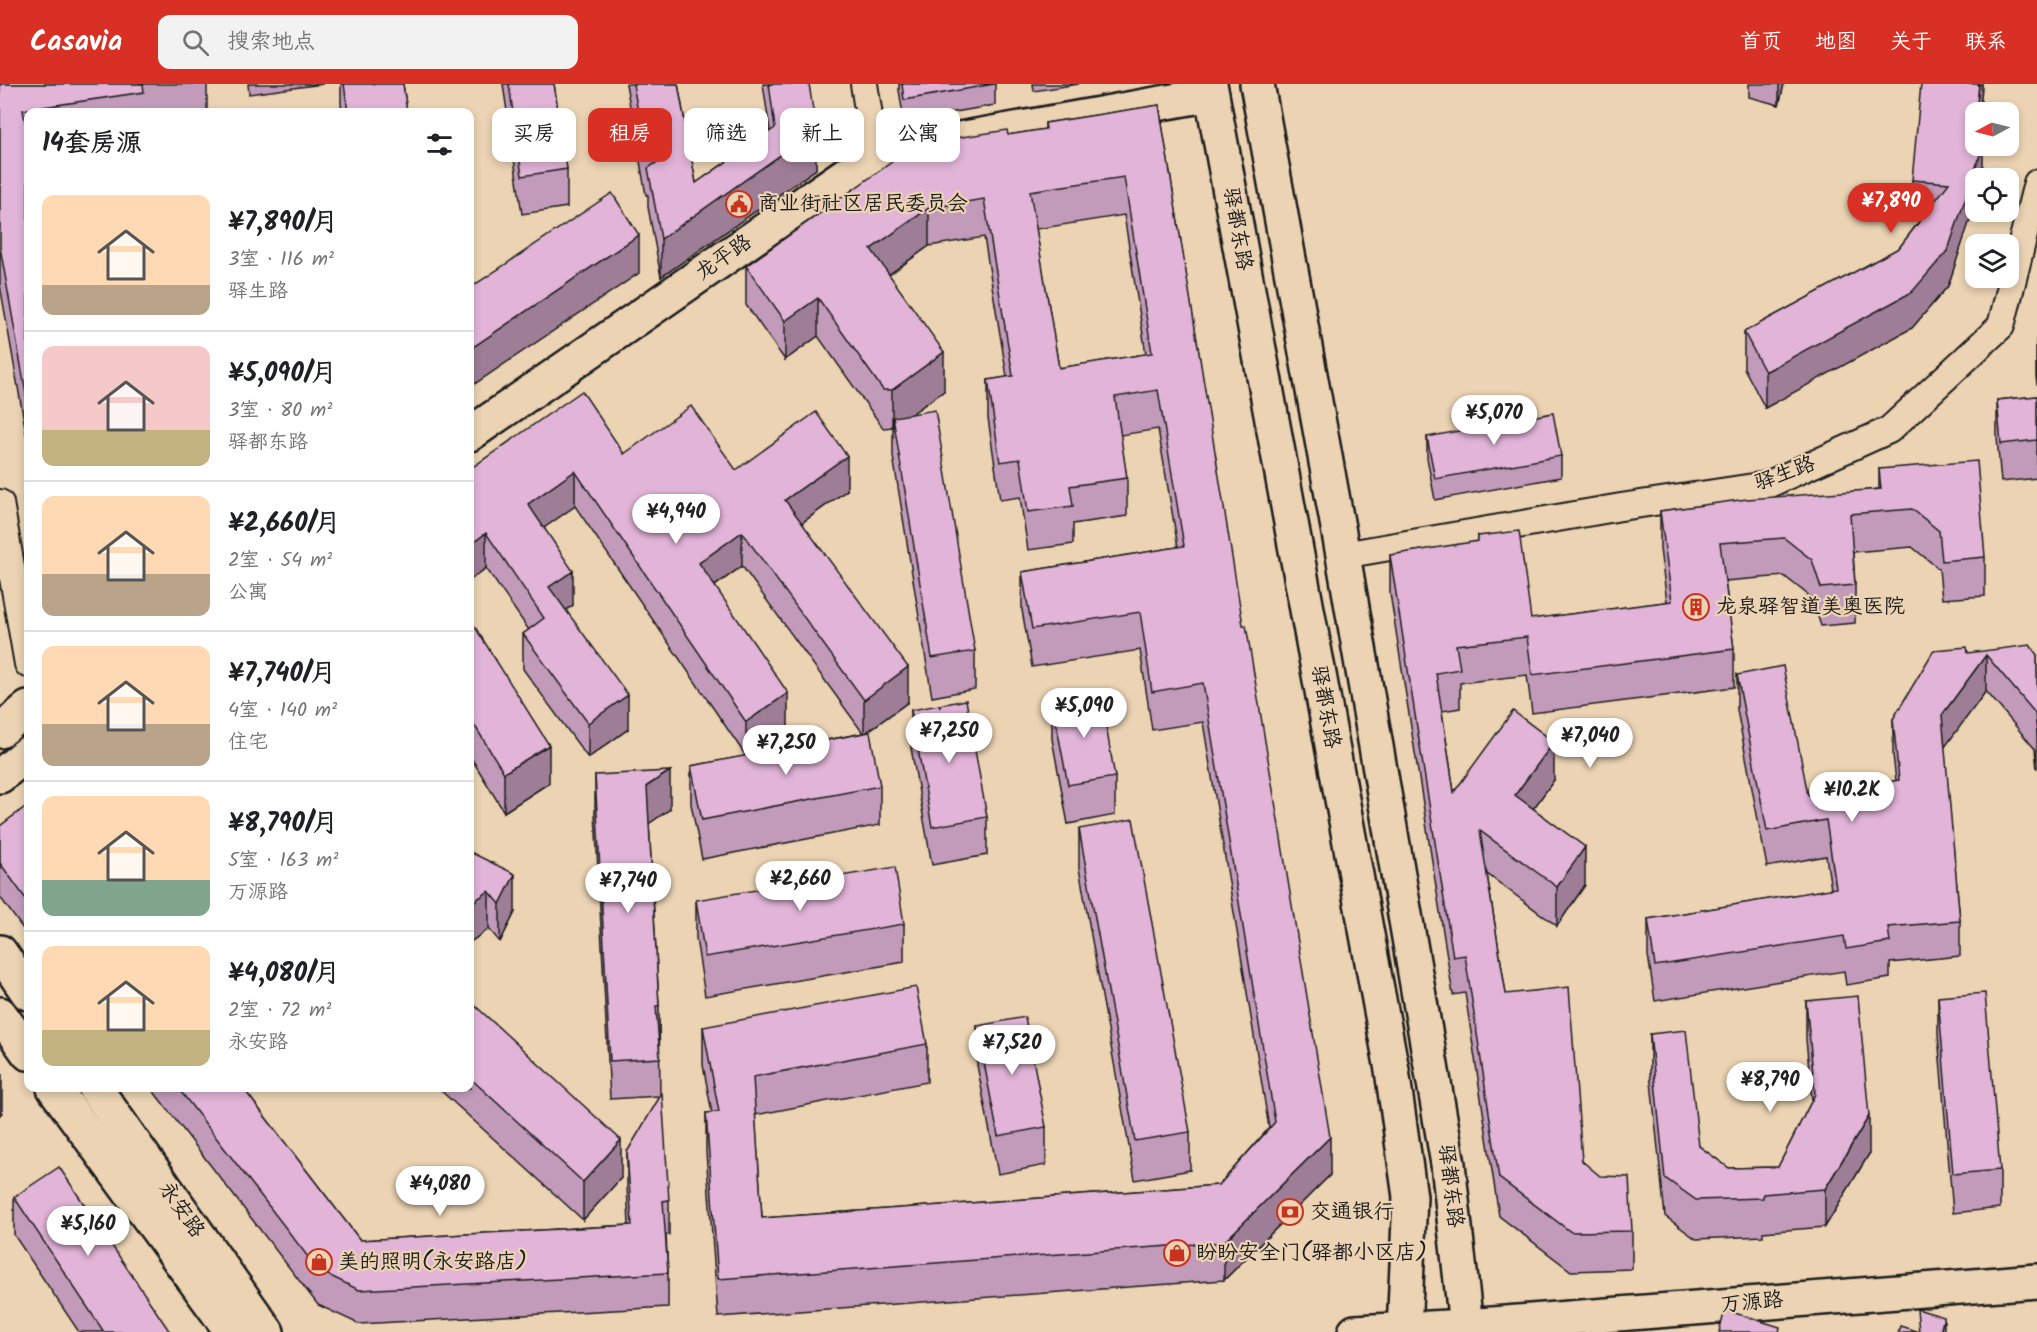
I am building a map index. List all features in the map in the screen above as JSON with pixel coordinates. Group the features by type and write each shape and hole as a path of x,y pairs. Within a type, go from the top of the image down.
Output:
{"main road":[{"name":"驿都东路","path":"1257,84 1343,555 1448,1164 1466,1329"},
{"name":"龙平路","path":"474,431 875,154 1211,89"},
{"name":"驿都东路","path":"1211,89 1392,1070 1410,1197 1405,1330"},
{"path":"0,731 24,711"},
{"path":"0,776 24,756"},
{"path":"0,952 24,987"},
{"path":"0,1014 24,1047"},
{"path":"57,1092 232,1332"},
{"name":"永安路","path":"98,1092 267,1332"},
{"name":"万源路","path":"1466,1329 2037,1281"},
{"path":"1355,1332 1466,1329"}],"street":[{"path":"864,84 875,154"},
{"name":"驿生路","path":"1343,555 1621,507 1767,485 1889,430 2001,327 2037,183"},
{"path":"0,503 24,641"}],"building":[{"path":"0,84 143,84 144,92 24,108 23,110 24,382 0,247"},
{"path":"344,84 403,84 406,108 347,108"},
{"path":"509,84 554,84 558,108 512,108"},
{"path":"633,84 678,84 684,117 684,162 692,162 696,183 726,162 768,162 768,133 775,128 769,84 809,84 813,108 780,108 780,155 661,239 648,168 657,162 672,162 672,108 637,108"},
{"path":"902,84 994,84 904,100"},
{"path":"1921,84 1979,84 1977,102 1965,102 1965,156 1980,156 1976,168 1965,168 1965,199 1948,250 1912,292 1765,372 1744,332 1899,248 1949,183 1912,180"},
{"path":"1159,105 1243,625 1246,625 1330,1137 1224,1242 718,1279 706,1113 719,1112 703,1027 916,987 927,1044 753,1077 762,1218 1219,1185 1275,1122 1203,683 1152,692 1140,612 1032,629 1022,572 1184,546 1158,390 1115,397 1127,478 1070,486 1073,506 1028,512 1020,459 1000,462 988,380 1013,376 984,199 929,208 871,249 944,352 892,390 883,390 818,298 785,321 746,266 892,162 960,162 960,137 1007,130 1008,135 1046,129 1045,123","holes":["1124,177 1152,353 1059,368 1030,191"]},
{"path":"520,162 566,162 567,169 522,176"},
{"path":"612,193 639,235 474,346 474,285"},
{"path":"582,391 624,454 691,406 736,470 816,412 847,456 785,500 908,667 864,700 742,532 699,563 788,693 746,722 575,471 528,504 573,571 549,587 628,695 588,723 523,634 544,618 486,533 474,542 474,466"},
{"path":"2037,396 2037,440 2001,444 1997,400"},
{"path":"935,410 975,651 932,658 893,417"},
{"path":"1553,413 1561,456 1435,479 1427,437"},
{"path":"1977,461 1985,557 1942,561 1939,531 1912,509 1850,514 1855,585 1821,588 1812,560 1784,538 1720,543 1734,649 1532,675 1527,637 1456,645 1460,669 1436,673 1454,792 1513,711 1554,742 1515,795 1585,847 1557,887 1480,831 1506,994 1569,987 1582,1161 1600,1176 1629,1177 1632,1231 1571,1232 1499,1178 1465,955 1453,957 1390,555 1478,541 1478,536 1519,531 1531,619 1672,601 1660,511 1747,499 1881,489 1879,469"},
{"path":"474,625 549,745 504,773 474,724"},
{"path":"2030,645 2037,655 2037,734 2035,713 1986,655 1942,715 1960,921 1888,927 1890,942 1846,949 1844,936 1655,966 1648,919 1836,888 1826,820 1767,831 1737,675 1783,666 1808,795 1899,780 1893,719 1934,650 1967,647 1968,653"},
{"path":"1100,692 1115,777 1068,785 1052,701"},
{"path":"966,700 987,817 932,827 911,710 939,705 940,708 940,705"},
{"path":"870,732 880,786 702,820 691,766"},
{"path":"670,771 647,786 660,1058 610,1061 595,775"},
{"path":"24,808 24,896 0,863 0,826"},
{"path":"1133,819 1190,1132 1135,1141 1079,829"},
{"path":"474,854 515,874 500,904 489,891 474,901"},
{"path":"895,867 904,924 705,957 696,900"},
{"path":"1985,993 2000,1170 1953,1174 1938,997"},
{"path":"1858,996 1869,1116 1825,1189 1763,1194 1763,1198 1696,1200 1665,1178 1650,1034 1686,1030 1699,1146 1729,1168 1778,1167 1815,1094 1806,1001"},
{"path":"474,1005 621,1140 583,1182 474,1082"},
{"path":"1025,1017 1046,1127 998,1136 977,1026"},
{"path":"181,1092 246,1092 360,1240 632,1225 627,1152 662,1093 669,1200 663,1201 668,1273 359,1290 318,1270"},
{"path":"59,1167 170,1332 104,1332 14,1197"},
{"path":"1917,1309 1944,1317 1940,1332 1919,1332"},
{"path":"1725,1310 1780,1327 1779,1332 1719,1332"},
{"path":"1900,1326 1919,1332 1898,1332"}],"place":[{"name":"商业街社区居民委员会","path":"739,204"},
{"name":"龙泉驿智道美奥医院","path":"1696,607"},
{"name":"交通银行","path":"1290,1212"},
{"name":"盼盼安全门(驿都小区店)","path":"1177,1253"},
{"name":"美的照明(永安路店)","path":"319,1262"}]}
